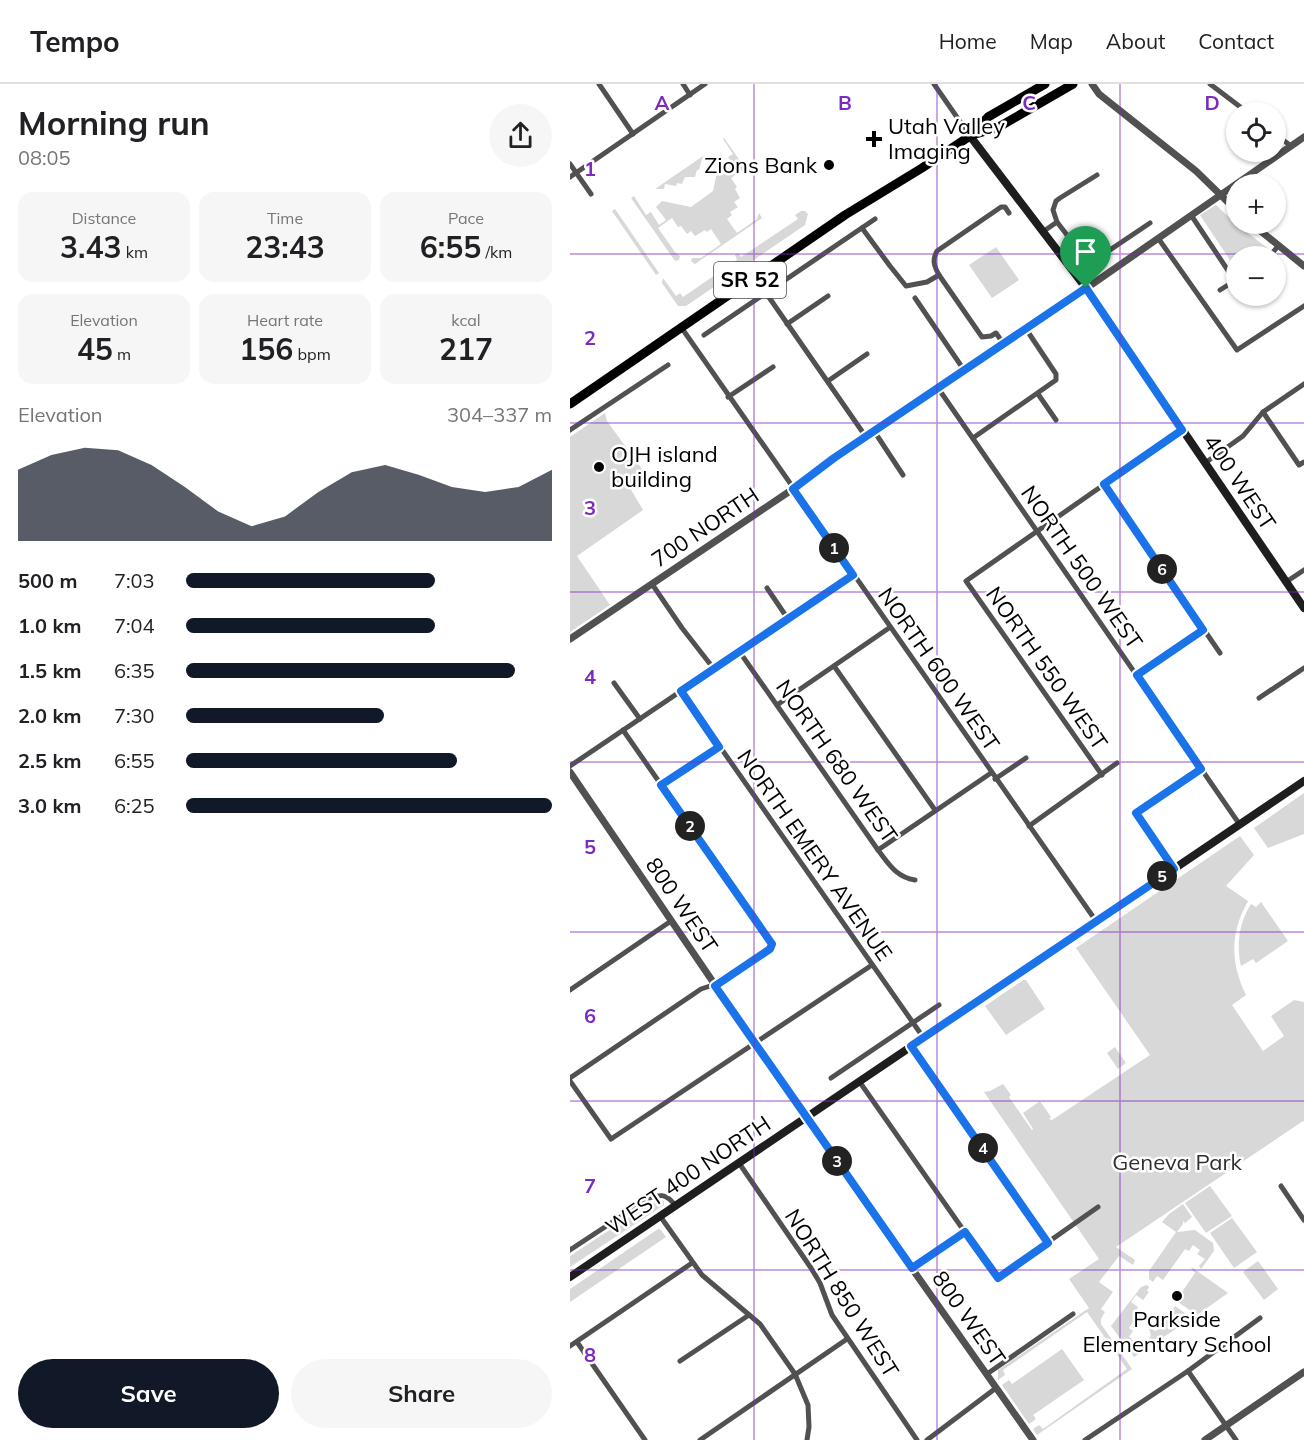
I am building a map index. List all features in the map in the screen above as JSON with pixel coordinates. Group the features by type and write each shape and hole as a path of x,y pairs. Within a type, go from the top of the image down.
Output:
{"highway":[{"name":"SR 52","path":"570,404 845,215 970,136 988,117 1045,84"},
{"name":"SR 52","path":"970,136 997,128 1073,84"}],"main road":[{"name":"400 WEST","path":"970,136 1086,288 1304,608"},
{"name":"WEST 400 NORTH","path":"570,1277 1304,781"}],"street":[{"path":"599,84 633,134"},
{"path":"683,84 690,95"},
{"path":"570,177 705,84"},
{"name":"400 WEST","path":"934,84 970,136"},
{"path":"1092,84 1100,94 1196,171 1226,202"},
{"path":"1210,84 1234,102"},
{"name":"700 NORTH","path":"570,639 793,489 874,431 1304,137"},
{"path":"1286,142 1291,146"},
{"path":"570,164 591,194"},
{"path":"1096,175 1056,201 1053,210 1057,222 1083,258 1090,262 1150,223"},
{"path":"1003,344 996,333 982,337 934,265 937,251 1001,207 1005,207 1009,213"},
{"path":"1191,215 1226,267"},
{"path":"704,335 875,219"},
{"path":"1044,231 1057,222"},
{"path":"862,228 906,286 927,282 939,275"},
{"path":"1263,234 1278,246"},
{"path":"1158,238 1237,350 1304,306"},
{"path":"1286,252 1304,266"},
{"path":"1220,290 1226,286"},
{"path":"766,293 866,437"},
{"path":"788,324 828,296"},
{"path":"915,298 964,370"},
{"name":"NORTH 600 WEST","path":"681,327 1096,921"},
{"path":"973,438 1054,383 1057,377 1026,329"},
{"path":"828,381 867,354"},
{"path":"570,430 668,365"},
{"path":"728,397 773,367"},
{"path":"1205,463 1243,436 1263,412 1304,384"},
{"name":"NORTH 500 WEST","path":"938,388 1240,825"},
{"path":"1038,394 1056,420"},
{"path":"1263,412 1301,463"},
{"path":"1037,531 1182,430"},
{"path":"874,431 903,475"},
{"path":"1104,484 1220,653"},
{"name":"NORTH 550 WEST","path":"1037,531 966,580 1102,775"},
{"path":"1286,582 1304,570"},
{"path":"570,766 853,575"},
{"path":"652,584 714,669"},
{"path":"767,588 788,619"},
{"path":"777,705 890,628"},
{"path":"1137,675 1203,630"},
{"name":"NORTH 680 WEST","path":"740,651 878,850 896,873 915,880"},
{"path":"834,666 935,810"},
{"path":"1259,698 1304,668"},
{"path":"614,683 640,718"},
{"name":"NORTH EMERY AVENUE","path":"681,691 923,1037"},
{"path":"623,730 772,944 770,949 715,986 701,989 570,1079 611,1139 872,965"},
{"path":"661,785 719,747"},
{"path":"995,779 1026,758"},
{"path":"1029,826 1117,763"},
{"path":"1174,869 1136,813 1201,769"},
{"name":"800 WEST","path":"570,772 805,1117 1034,1440"},
{"path":"878,850 991,773"},
{"path":"570,990 671,921"},
{"path":"831,1078 939,1005"},
{"path":"911,1046 1048,1243"},
{"path":"859,1081 998,1278 1098,1207"},
{"name":"NORTH 850 WEST","path":"739,1163 811,1268 820,1283 832,1315 847,1339 917,1440"},
{"path":"1281,1186 1304,1220"},
{"path":"570,1251 649,1198 663,1194 669,1197 675,1205"},
{"path":"660,1216 692,1263 715,1287 760,1324 795,1374 808,1405 808,1437"},
{"path":"912,1268 965,1232"},
{"path":"570,1346 692,1263"},
{"path":"987,1374 1073,1314"},
{"path":"681,1361 749,1315"},
{"path":"1085,1440 1188,1371 1260,1318"},
{"path":"700,1440 847,1339"},
{"path":"577,1342 645,1440"},
{"path":"1188,1371 1236,1440"},
{"path":"1205,1440 1304,1372"},
{"path":"927,1440 996,1388"}],"green space":[{"path":"724,138 745,168 731,178 740,198 734,202 738,207 730,212 732,215 727,219 737,233 757,219 759,213 762,218 695,264 691,261 692,258 701,258 721,244 711,229 695,236 691,231 687,234 672,218 658,228 680,256 679,260 675,261 631,198 634,196 646,215 651,212 659,225 666,220 656,207 662,201 691,207 713,191 719,163 723,161 732,173 737,170 728,157 733,154"},
{"path":"706,154 695,177 685,177 682,184 677,183 676,186 665,184 664,189 655,189"},
{"path":"1216,205 1226,214 1226,234 1249,234 1265,246 1226,246 1226,254 1200,215"},
{"path":"615,209 659,273 656,275 612,211"},
{"path":"801,211 808,214 805,225 686,306 678,306 662,283 663,278 676,296 680,293 683,297 737,260 735,255 738,253 741,257 798,219 795,215"},
{"path":"996,247 1019,280 992,298 969,265"},
{"path":"605,413 607,421 647,476 630,488 643,510 577,556 610,605 570,632 570,437"},
{"path":"1304,793 1304,834 1268,848 1254,828"},
{"name":"Geneva Park","path":"1240,836 1254,855 1226,886 1248,901 1238,925 1234,948 1237,971 1246,995 1232,1005 1263,1051 1284,1036 1271,1016 1294,1000 1304,1002 1304,1122 1116,1247 1135,1260 1133,1265 1119,1256 1099,1282 1113,1292 1101,1309 1105,1312 1101,1324 1132,1369 1037,1435 1033,1429 1039,1425 1043,1429 1127,1369 1087,1312 1003,1370 1005,1375 998,1380 998,1370 1089,1308 1069,1279 1099,1259 984,1092 1003,1084 1011,1095 1009,1097 1032,1130 1023,1113 1040,1101 1051,1117 1049,1119 1052,1120 1150,1055 1076,948"},
{"path":"1261,902 1288,941 1256,963 1253,959 1241,966 1239,942 1241,926 1251,904 1256,907"},
{"path":"1026,980 1045,1009 1006,1035 985,1006"},
{"path":"1115,1047 1126,1063 1118,1069 1107,1053"},
{"path":"1210,1186 1232,1216 1206,1233 1185,1203"},
{"path":"664,1201 664,1205 570,1267 570,1256 649,1204"},
{"path":"1183,1204 1192,1217 1185,1223 1183,1221 1177,1232 1195,1230 1213,1243 1214,1251 1201,1269 1199,1266 1205,1259 1197,1254 1200,1250 1193,1245 1189,1251 1185,1249 1163,1280 1157,1276 1153,1282 1149,1279 1149,1271 1176,1232 1162,1222"},
{"path":"1232,1218 1257,1252 1234,1268 1210,1233"},
{"path":"658,1229 666,1237 570,1302 570,1289"},
{"path":"1258,1261 1278,1289 1264,1300 1243,1272"},
{"path":"1191,1268 1228,1293 1197,1315 1178,1302 1195,1273"},
{"path":"1147,1285 1149,1292 1143,1300 1136,1295 1131,1302 1138,1307 1135,1312 1138,1315 1129,1328 1133,1331 1129,1337 1135,1342 1138,1338 1146,1343 1151,1336 1149,1328 1156,1331 1175,1306 1192,1318 1134,1357 1111,1326 1141,1287"},
{"path":"1062,1349 1084,1380 1033,1415 1036,1419 1029,1424 1002,1385 1009,1380 1012,1384"}],"place":[{"name":"Utah Valley Imaging","path":"874,139"},
{"name":"Zions Bank","path":"829,165"},
{"name":"OJH island building","path":"599,467"},
{"name":"Parkside Elementary School","path":"1177,1296"}],"route":[{"path":"1086,288 1182,430 1104,484 1203,630 1137,675 1201,769 1136,813 1174,869 911,1046 1048,1243 998,1278 965,1232 912,1268 715,986 770,949 772,944 661,785 719,747 681,691 853,575 793,489 834,458 1086,288"}]}
